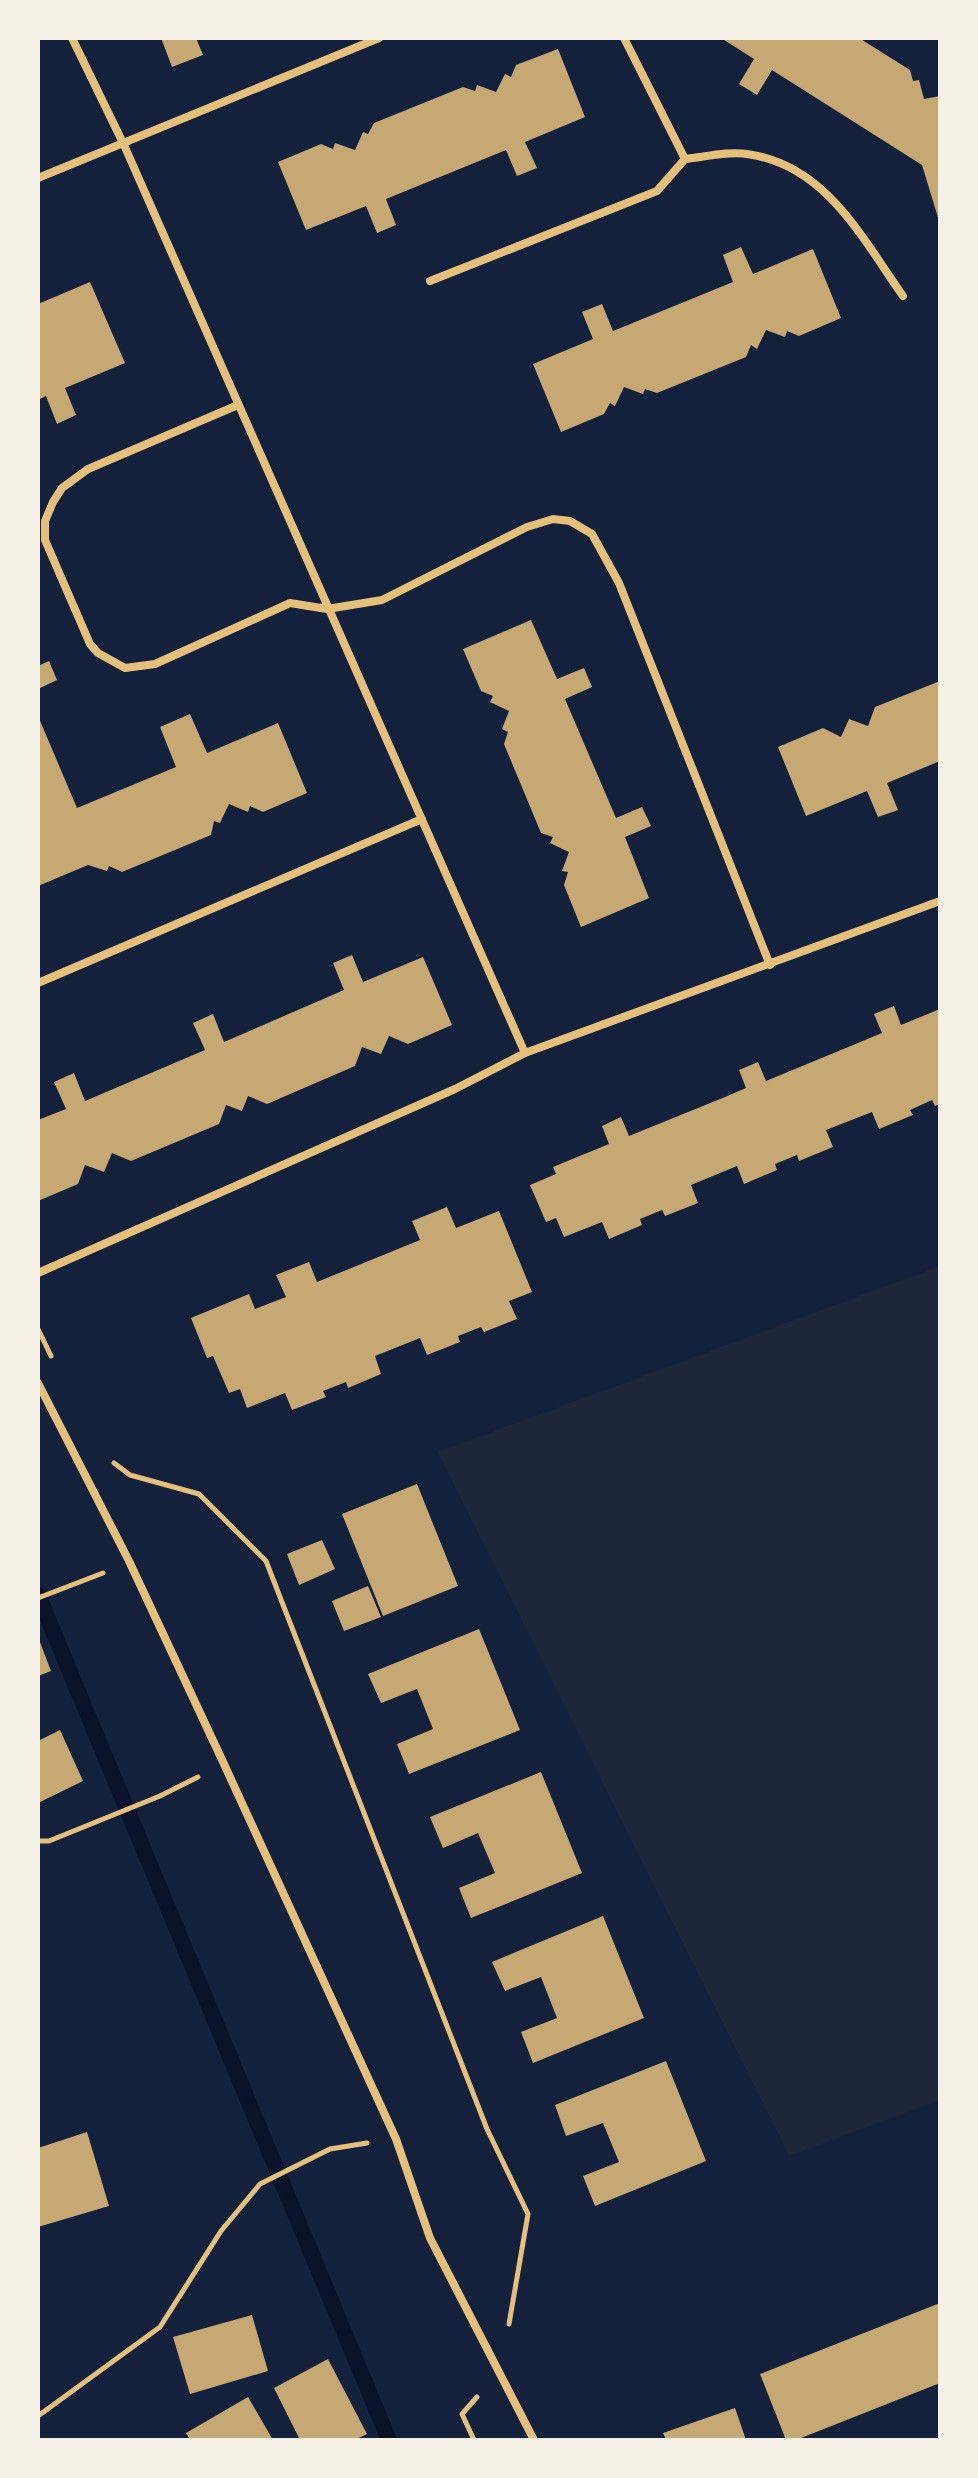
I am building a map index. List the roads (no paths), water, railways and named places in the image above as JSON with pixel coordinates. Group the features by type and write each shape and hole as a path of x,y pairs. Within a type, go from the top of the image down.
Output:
{"street":[{"path":"72,38 124,145 525,1053"},
{"path":"38,178 379,38"},
{"path":"624,38 685,159"},
{"path":"430,281 657,191 685,159 746,153 790,167 810,179 848,218 903,296"},
{"path":"238,405 88,469 62,488 53,502 45,521 45,540 90,644 111,662 137,669 290,603 327,609 382,600 527,527 553,519 570,521 592,534 619,583 770,965"},
{"path":"38,983 422,819"},
{"path":"38,1273 455,1089 525,1053 940,901"},
{"path":"38,1383 129,1561 396,2139 430,2238 534,2440"}],"waterway":[{"path":"38,1595 389,2440"}]}
